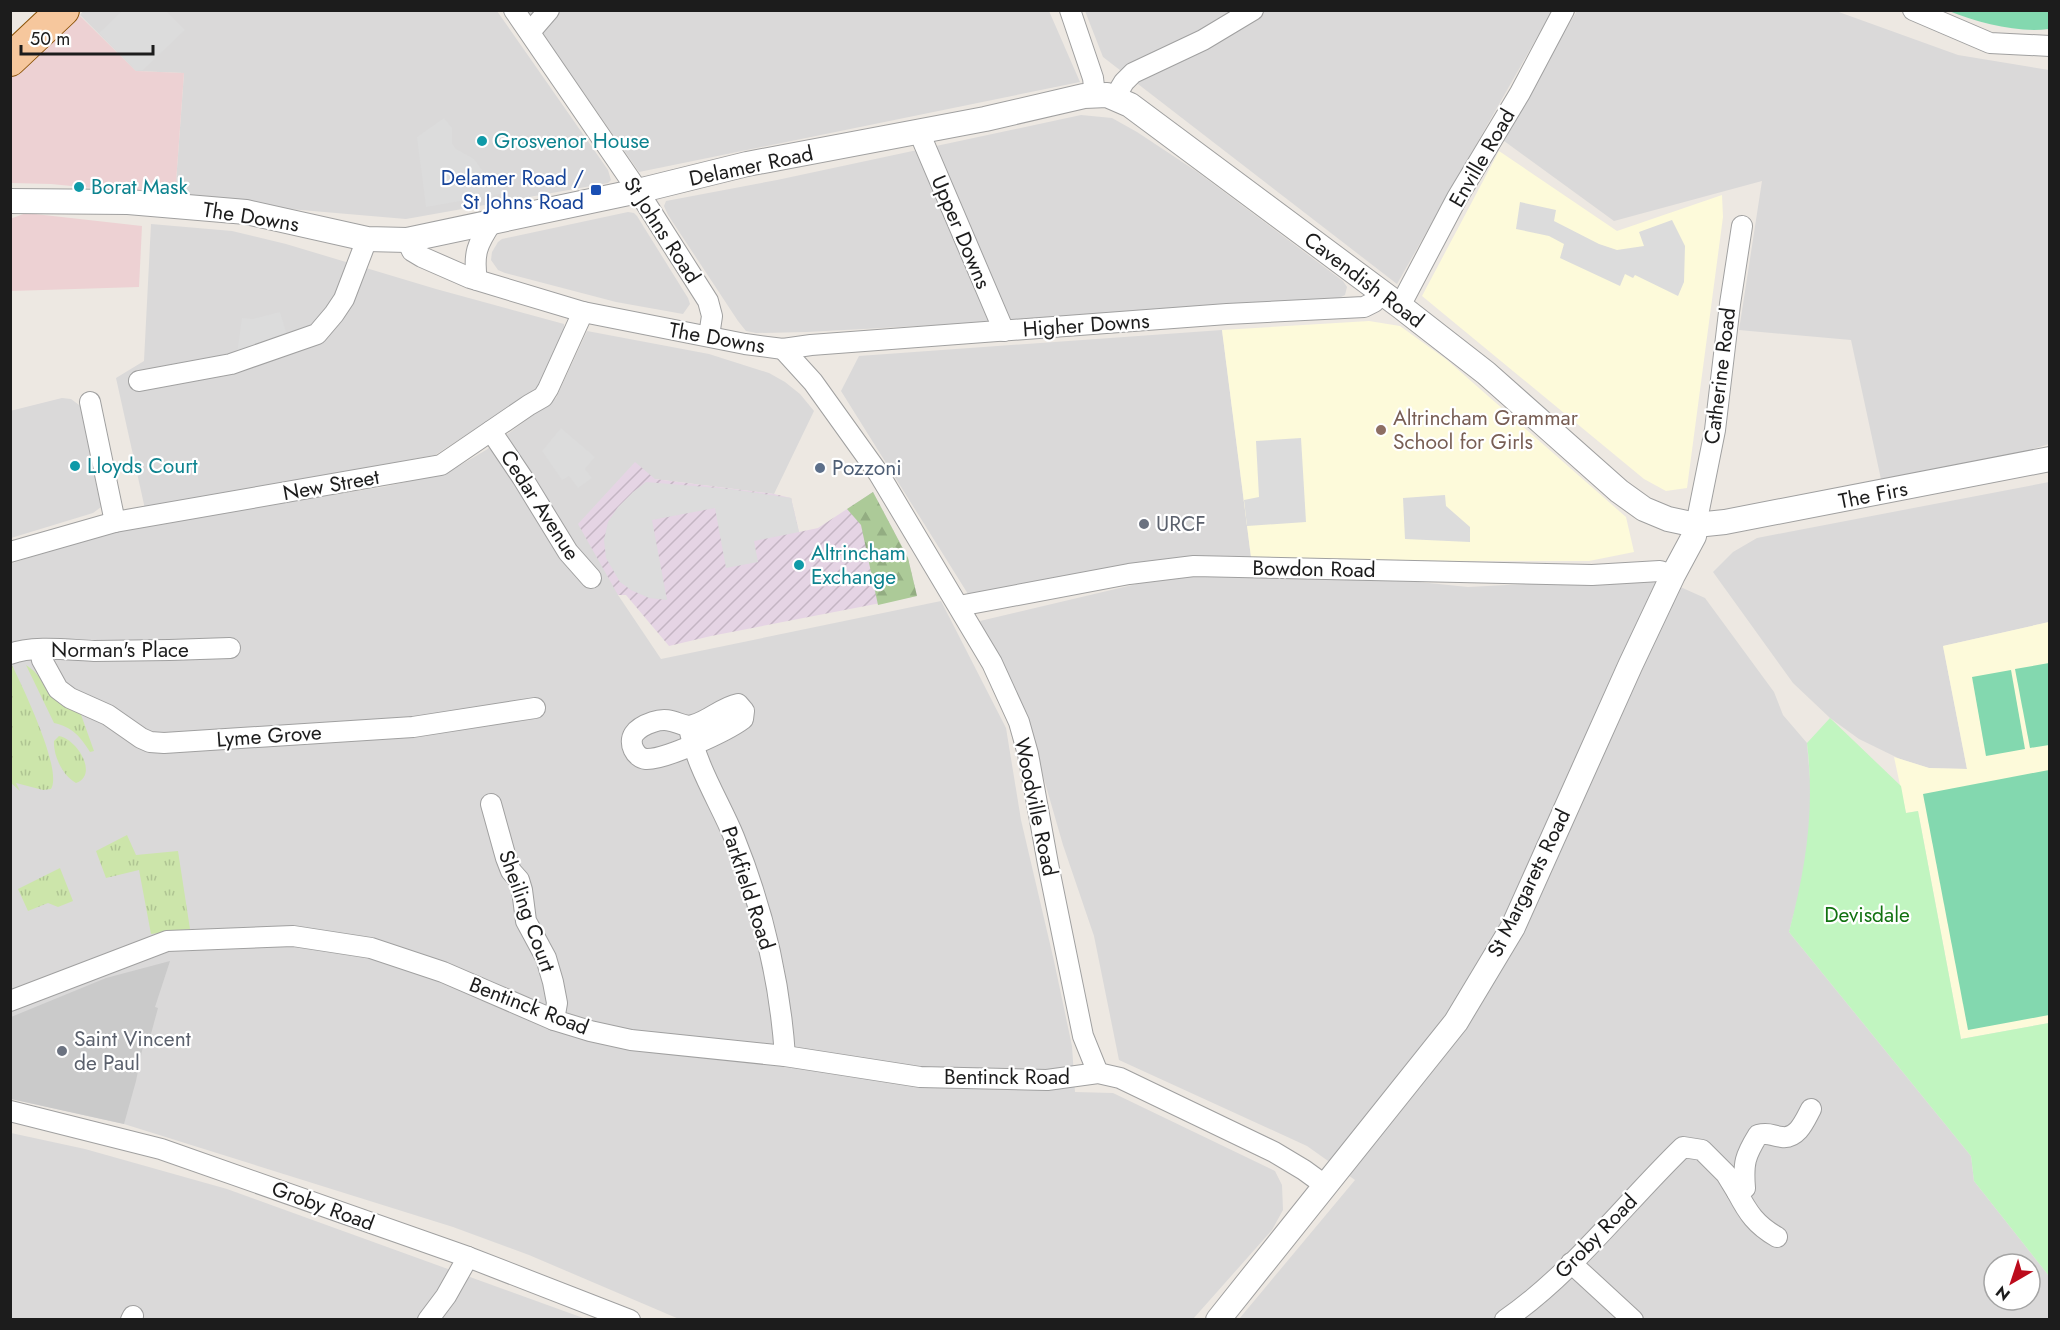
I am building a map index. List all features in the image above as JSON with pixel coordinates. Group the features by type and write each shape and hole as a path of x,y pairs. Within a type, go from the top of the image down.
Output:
{"main road":[{"path":"10,60 61,11"}],"street":[{"name":"St Johns Road","path":"514,10 638,191 708,301 712,316 709,336"},
{"path":"530,32 549,10"},
{"path":"1070,10 1093,78 1105,96 1133,73 1203,40 1253,10"},
{"name":"Enville Road","path":"1391,299 1457,198 1520,93 1564,10"},
{"path":"1913,10 1990,43 2049,46"},
{"name":"Delamer Road","path":"407,240 638,191 747,164 1105,96"},
{"name":"Cavendish Road","path":"1105,96 1130,105 1391,299 1486,374 1619,491 1644,509 1668,519 1696,525"},
{"name":"Upper Downs","path":"919,132 1004,332"},
{"name":"The Downs","path":"10,201 128,202 246,212 367,238 407,240 412,251 422,257 477,280 583,312 745,344 783,349"},
{"path":"477,280 475,252 492,222"},
{"name":"Catherine Road","path":"1696,525 1715,430 1742,226"},
{"path":"139,381 231,364 317,333 344,299 367,238"},
{"name":"Higher Downs","path":"783,349 1227,314 1364,308 1391,299"},
{"name":"New Street","path":"10,552 115,522 441,465 543,397 572,340 583,312"},
{"name":"Woodville Road","path":"783,349 813,382 879,474 992,663 1019,722 1028,754 1083,1036 1098,1073"},
{"path":"90,402 115,522"},
{"name":"Cedar Avenue","path":"491,431 568,552 591,578"},
{"name":"The Firs","path":"1696,525 1823,505 2049,459"},
{"name":"St Margarets Road","path":"1218,1320 1456,1022 1513,927 1672,575 1694,536 1696,525"},
{"name":"Bowdon Road","path":"959,606 1129,574 1194,566 1592,575 1660,571 1672,575"},
{"name":"Norman's Place","path":"10,654 17,651 40,650 155,651 230,648"},
{"name":"Lyme Grove","path":"40,650 42,660 58,689 70,698 108,715 150,742 413,728 535,708"},
{"name":"Parkfield Road","path":"690,736 734,838 763,923 783,1014 785,1056"},
{"name":"Sheiling Court","path":"491,804 506,858 522,890 526,921 546,958 557,1003 554,1020"},
{"name":"Bentinck Road","path":"10,1001 167,941 293,936 370,948 443,972 554,1020 631,1040 785,1056 920,1077 1047,1080 1098,1073"},
{"path":"1098,1073 1120,1078 1274,1152 1326,1186"},
{"path":"1777,1237 1761,1228 1746,1209 1737,1192 1745,1188 1743,1166 1758,1135 1767,1133 1782,1137 1790,1136 1798,1131 1811,1109"},
{"name":"Groby Road","path":"10,1111 161,1149 468,1257 630,1320"},
{"name":"Groby Road","path":"1511,1318 1571,1263 1683,1147 1702,1150 1726,1174 1737,1192"},
{"path":"428,1320 446,1296 468,1257"},
{"path":"1571,1263 1633,1320"}],"shaded area":[{"path":"84,10 497,11 608,170 611,180 608,183 406,219 232,204 175,196 184,73 136,71 80,15"},
{"path":"123,10 166,11 185,30 143,70 136,71 99,33"},
{"path":"527,11 1049,11 1080,82 639,172"},
{"path":"1085,11 1552,11 1397,284 1103,57"},
{"path":"1577,11 1836,11 1958,55 2049,70 2049,444 1970,468 1882,484 1851,340 1739,330 1762,181 1614,221 1500,138"},
{"path":"77,13 136,71 184,73 175,196 51,184 11,183 10,75"},
{"path":"1081,115 1112,118 1196,171 1343,281 1347,287 1345,295 1337,299 1013,321 756,333 746,331 738,321 664,206 666,201 777,180"},
{"path":"444,118 452,128 452,143 456,149 474,159 490,181 497,180 505,193 426,207 417,137"},
{"name":"Altrincham Grammar School for Girls","path":"1499,151 1617,231 1722,195 1723,217 1687,488 1666,491 1644,479 1422,296"},
{"path":"1520,202 1556,210 1554,221 1599,244 1617,250 1644,246 1639,232 1672,220 1685,246 1684,282 1678,296 1635,275 1633,278 1625,274 1620,286 1560,258 1564,244 1549,236 1516,229"},
{"path":"628,212 637,216 688,298 690,304 683,314 616,302 505,273 498,270 491,260 492,252 502,239"},
{"path":"26,213 142,226 139,287 11,291 10,219"},
{"path":"151,224 232,231 286,244 564,324 564,331 537,389 435,455 145,509 116,378 144,361"},
{"path":"280,312 288,339 237,354 242,318 253,319"},
{"name":"Altrincham Grammar School for Girls","path":"1369,321 1400,326 1447,360 1626,517 1634,552 1589,561 1251,557 1222,330"},
{"path":"1222,330 1251,557 1118,566 968,594 841,391 859,356"},
{"path":"587,331 709,354 769,373 800,394 814,411 774,494 655,479 618,595 661,659 941,601 1006,728 1021,820 1072,1046 1075,1092 1113,1093 1275,1171 1282,1185 1283,1210 1272,1230 1193,1319 679,1319 529,1255 453,1227 124,1124 11,1099 10,564 124,526 383,487 447,473 486,450 556,398"},
{"path":"62,398 71,399 83,408 99,468 93,470 101,507 93,513 11,538 10,411"},
{"path":"561,428 595,457 585,469 592,478 578,488 569,476 562,480 542,451"},
{"path":"1301,438 1306,522 1247,526 1244,500 1259,497 1256,441"},
{"path":"635,462 655,479 791,498 799,532 818,528 873,492 908,558 917,596 669,646 626,595 618,595 578,524"},
{"path":"646,482 730,489 791,498 799,532 754,541 758,562 726,568 715,508 652,520 667,600 649,598 620,582 606,558 604,540 608,522 618,507"},
{"path":"2049,482 2049,622 1943,646 1967,769 1929,768 1900,759 1859,739 1830,718 1793,683 1713,572 1733,552 1757,538"},
{"path":"1445,495 1446,506 1470,527 1470,542 1405,539 1403,498"},
{"path":"1291,569 1468,587 1658,577 1705,598 1774,692 1783,715 1807,743 1810,826 1802,884 1789,932 1971,1156 1974,1181 2030,1252 1982,1252 1982,1312 2042,1312 2042,1267 2049,1276 2049,1319 1239,1319 1355,1180 1307,1146 1119,1060 1094,936 1063,845 1033,741 980,621 1162,578"},
{"path":"2049,622 2049,1023 1961,1039 1918,811 1906,813 1894,757 1929,768 1967,769 1943,646"},
{"path":"170,961 155,1007 158,1008 148,1045 143,1046 124,1124 11,1099 11,1017 106,978"},
{"path":"11,1133 85,1149 227,1189 586,1319 11,1320"}],"green space":[{"path":"1949,11 2049,11 2049,29 2024,30 1998,26"},
{"path":"873,492 908,558 917,596 878,605 861,525 847,509"},
{"path":"2049,663 2049,745 2030,748 2015,669"},
{"path":"12,665 47,747 53,779 51,789 43,790 16,783 20,791 11,783 10,666"},
{"path":"26,665 34,671 58,701 79,709 94,751 90,752 71,730 54,723"},
{"path":"2011,670 2025,749 1986,756 1972,677"},
{"name":"Devisdale","path":"1830,718 1901,786 1906,813 1918,811 1961,1039 2049,1023 2049,1276 2042,1267 2042,1252 2030,1252 1974,1181 1971,1156 1789,932 1807,838 1810,792 1807,743"},
{"path":"59,736 72,743 83,758 86,773 83,779 76,783 63,771 57,759 54,741"},
{"path":"2049,770 2049,1015 1968,1030 1923,794"},
{"path":"127,835 136,855 178,851 190,929 151,934 139,870 106,878 96,851"},
{"path":"60,868 73,901 58,907 48,903 28,911 18,889"}],"place":[{"name":"Grosvenor House","path":"482,141"},
{"name":"Borat Mask","path":"79,187"},
{"name":"Delamer Road / St Johns Road","path":"596,190"},
{"name":"Altrincham Grammar School for Girls","path":"1381,430"},
{"name":"Lloyds Court","path":"75,466"},
{"name":"Pozzoni","path":"820,468"},
{"name":"URCF","path":"1144,524"},
{"name":"Altrincham Exchange","path":"799,565"},
{"name":"Saint Vincent de Paul","path":"62,1051"}]}
